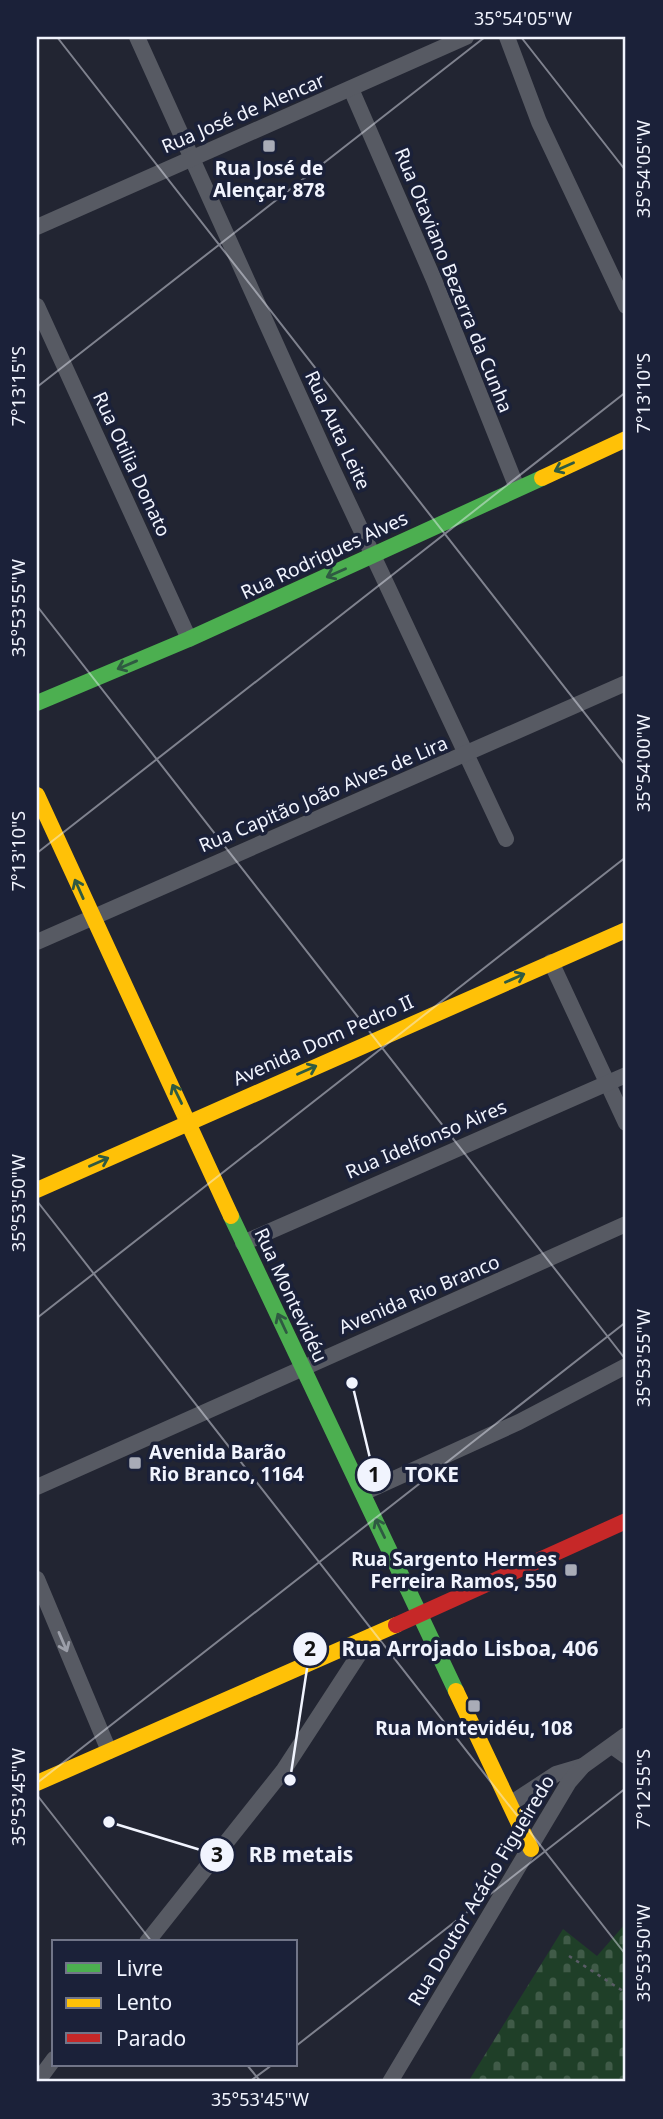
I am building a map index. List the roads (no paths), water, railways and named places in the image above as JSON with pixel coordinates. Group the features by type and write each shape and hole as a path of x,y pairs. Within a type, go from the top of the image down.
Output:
{"main road":[{"name":"Rua Rodrigues Alves","path":"37,703 189,639 626,439"},
{"name":"Rua Montevidéu","path":"37,795 91,917 190,1122 243,1243 531,1849"},
{"name":"Avenida Dom Pedro II","path":"37,1190 626,930"},
{"path":"37,1783 420,1612 494,1583 626,1521"}],"street":[{"name":"Rua Auta Leite","path":"137,37 194,157 282,360 506,839"},
{"name":"Rua José de Alencar","path":"37,227 466,37"},
{"path":"507,37 539,122 626,306"},
{"name":"Rua Otaviano Bezerra da Cunha","path":"351,89 435,280 517,488"},
{"name":"Rua Otilia Donato","path":"37,306 189,639"},
{"name":"Rua Capitão João Alves de Lira","path":"37,943 626,683"},
{"path":"551,962 626,1123"},
{"name":"Rua Idelfonso Aires","path":"243,1243 626,1075"},
{"name":"Avenida Rio Branco","path":"37,1487 626,1224"},
{"path":"363,1493 519,1422 626,1366"},
{"path":"37,1579 109,1751"},
{"path":"149,1940 283,1771 372,1634"},
{"name":"Rua Doutor Acácio Figueiredo","path":"390,2082 569,1782 583,1766 626,1735"},
{"path":"612,1746 626,1756"},
{"path":"510,1804 556,1774 583,1766"},
{"path":"37,2082 52,2063"}],"place":[{"name":"Rua José de Alençar, 878","path":"269,146"},
{"name":"TOKE","path":"352,1383"},
{"name":"Avenida Barão Rio Branco, 1164","path":"135,1463"},
{"name":"Rua Sargento Hermes Ferreira Ramos, 550","path":"571,1570"},
{"name":"Rua Montevidéu, 108","path":"474,1706"},
{"name":"Rua Arrojado Lisboa, 406","path":"290,1780"},
{"name":"RB metais","path":"109,1822"}]}
